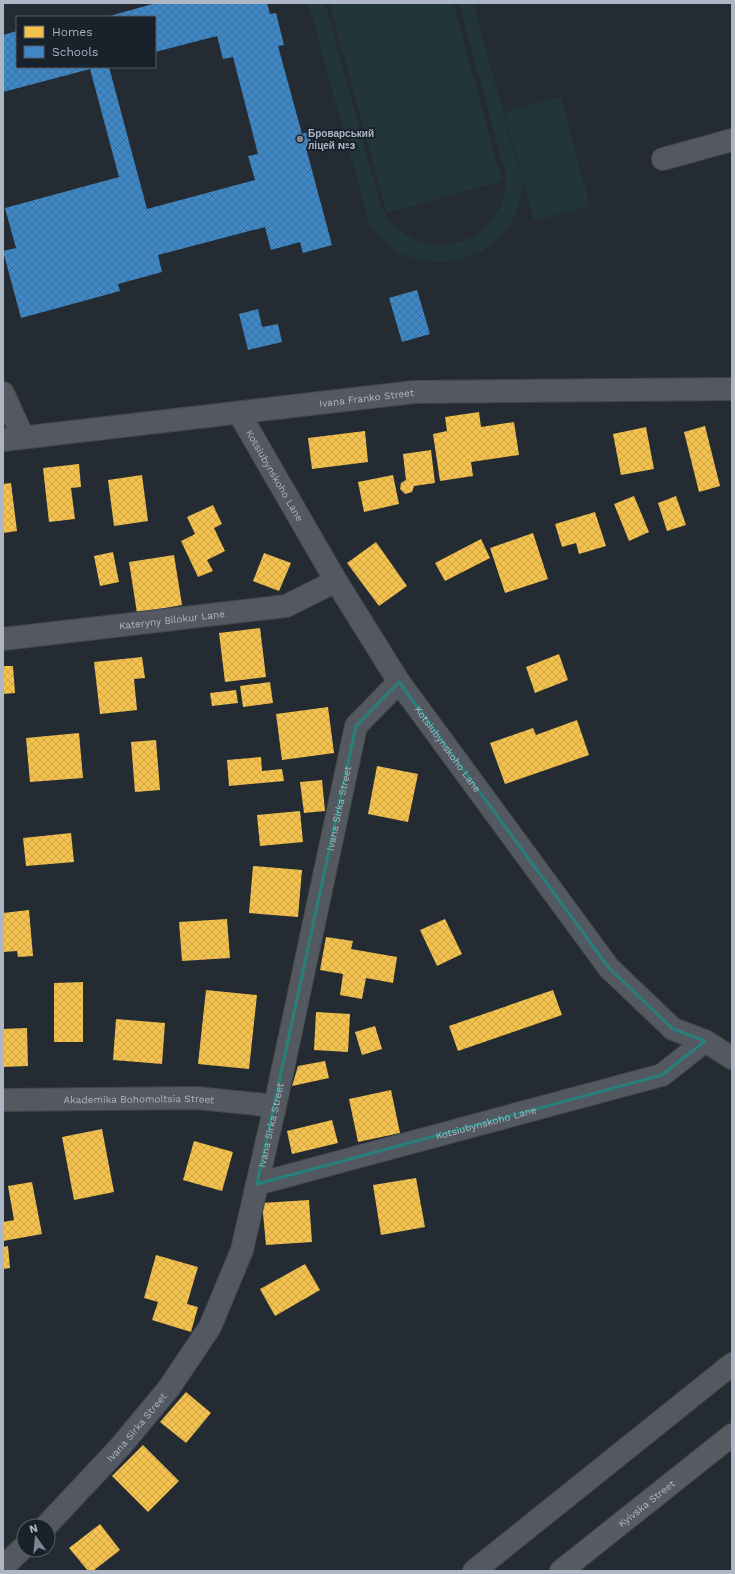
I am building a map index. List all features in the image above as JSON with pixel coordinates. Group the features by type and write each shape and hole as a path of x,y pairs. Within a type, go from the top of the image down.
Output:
{"main road":[{"name":"Kyivska Street","path":"561,1571 732,1435"}],"street":[{"path":"663,159 732,140"},
{"name":"Ivana Franko Street","path":"13,439 414,392 732,389"},
{"path":"3,393 13,439"},
{"name":"Kotsiubynskoho Lane","path":"239,413 336,581 399,682 609,968 673,1029 705,1041 732,1058"},
{"name":"Kateryny Bilokur Lane","path":"3,639 286,606 336,581"},
{"name":"Ivana Sirka Street","path":"54,1518 105,1464 169,1388 210,1327 242,1250 356,726 399,682"},
{"name":"Kotsiubynskoho Lane","path":"257,1184 662,1075 705,1041"},
{"name":"Akademika Bohomoltsia Street","path":"3,1100 197,1098 274,1106"},
{"path":"474,1571 732,1364"},
{"path":"3,1567 16,1555"}],"highlighted area":[{"path":"399,682 609,968 673,1029 705,1041 662,1075 257,1184 356,726"}],"green space":[{"path":"308,3 325,3 381,206 394,225 414,239 429,244 444,245 459,242 473,236 486,227 496,214 505,192 505,172 459,3 473,3 523,184 519,205 514,217 505,232 493,244 479,252 463,258 446,261 429,261 412,258 396,251 382,240 370,226"},
{"path":"329,3 453,3 502,181 387,213"},
{"path":"561,97 590,206 534,221 504,112"}],"building: Homes":[{"path":"479,412 481,427 514,422 519,455 471,462 473,476 440,481 433,434 447,431 445,417"},
{"path":"705,426 720,486 699,492 684,432"},
{"path":"646,427 654,469 621,475 613,434"},
{"path":"365,431 368,462 312,469 308,438"},
{"path":"431,450 435,483 414,486 412,492 405,494 400,489 401,483 406,480 403,454"},
{"path":"79,464 81,487 71,488 75,519 49,522 43,468"},
{"path":"142,475 148,521 114,526 108,480"},
{"path":"393,475 399,504 364,512 358,482"},
{"path":"11,483 17,531 3,533 3,484"},
{"path":"634,496 649,532 629,541 614,504"},
{"path":"676,496 686,525 667,531 658,503"},
{"path":"213,505 222,524 214,528 225,551 207,560 213,571 198,577 181,541 195,534 187,517"},
{"path":"595,512 606,546 579,554 576,543 562,547 555,524"},
{"path":"533,533 548,579 505,593 490,548"},
{"path":"481,539 490,558 445,581 435,563"},
{"path":"376,542 407,586 379,606 347,563"},
{"path":"113,552 119,582 100,586 94,556"},
{"path":"264,553 291,563 279,591 253,581"},
{"path":"174,555 182,605 137,613 129,562"},
{"path":"260,628 266,677 225,682 219,633"},
{"path":"559,654 568,680 535,693 526,667"},
{"path":"142,657 145,678 134,679 137,710 100,714 94,662"},
{"path":"3,666 13,666 15,693 3,694"},
{"path":"270,682 273,703 243,707 240,686"},
{"path":"236,690 238,703 212,706 210,693"},
{"path":"328,707 334,753 282,760 276,714"},
{"path":"577,720 589,755 505,784 490,743 533,728 536,735"},
{"path":"79,733 83,778 30,782 26,738"},
{"path":"156,740 160,790 135,792 131,742"},
{"path":"261,757 262,771 282,769 284,781 229,786 227,760"},
{"path":"377,766 418,774 408,822 368,814"},
{"path":"322,780 325,811 304,813 300,782"},
{"path":"300,811 303,842 260,846 257,815"},
{"path":"71,833 74,862 26,866 23,838"},
{"path":"253,866 302,870 298,917 249,913"},
{"path":"29,910 33,956 18,957 17,951 3,952 3,913"},
{"path":"227,919 230,958 182,961 179,922"},
{"path":"445,919 462,954 437,966 420,930"},
{"path":"326,937 353,941 351,949 397,957 393,983 366,978 362,999 340,995 343,974 320,970"},
{"path":"83,982 83,1042 54,1042 54,983"},
{"path":"206,990 257,995 249,1069 198,1064"},
{"path":"553,990 562,1015 458,1051 449,1026"},
{"path":"316,1012 350,1014 348,1052 314,1050"},
{"path":"116,1019 165,1023 162,1064 113,1060"},
{"path":"375,1026 382,1049 362,1055 355,1032"},
{"path":"27,1028 28,1066 3,1067 3,1029"},
{"path":"325,1061 329,1078 292,1086 298,1066"},
{"path":"391,1090 400,1133 358,1142 349,1099"},
{"path":"332,1120 338,1143 292,1154 287,1131"},
{"path":"102,1129 114,1192 74,1200 62,1137"},
{"path":"194,1141 233,1152 222,1191 183,1180"},
{"path":"416,1178 425,1227 381,1235 373,1185"},
{"path":"32,1182 42,1234 3,1241 3,1222 14,1220 8,1186"},
{"path":"309,1200 312,1242 266,1245 262,1203"},
{"path":"8,1246 10,1268 3,1269 3,1247"},
{"path":"156,1255 198,1267 187,1304 198,1307 191,1332 152,1320 158,1302 144,1298"},
{"path":"305,1264 320,1290 275,1316 260,1289"},
{"path":"186,1392 211,1413 186,1443 160,1422"},
{"path":"143,1445 179,1481 148,1512 112,1476"},
{"path":"100,1524 120,1550 93,1571 88,1571 69,1548"}],"building: Schools":[{"path":"156,3 267,3 270,14 276,13 284,45 278,46 302,134 308,132 312,146 306,148 332,245 303,253 300,242 271,250 265,227 158,255 162,272 118,284 120,291 21,318 3,251 16,248 5,208 119,177 90,69 3,92 3,35 16,31 16,68 109,68 147,209 255,180 248,156 258,154 233,57 223,59 217,36 156,52 156,16 110,16"},
{"path":"417,290 430,334 402,342 389,298"},
{"path":"258,309 262,327 278,324 282,342 248,350 239,314"}],"place":[{"name":"Броварський ліцей №3","path":"300,139"}]}
